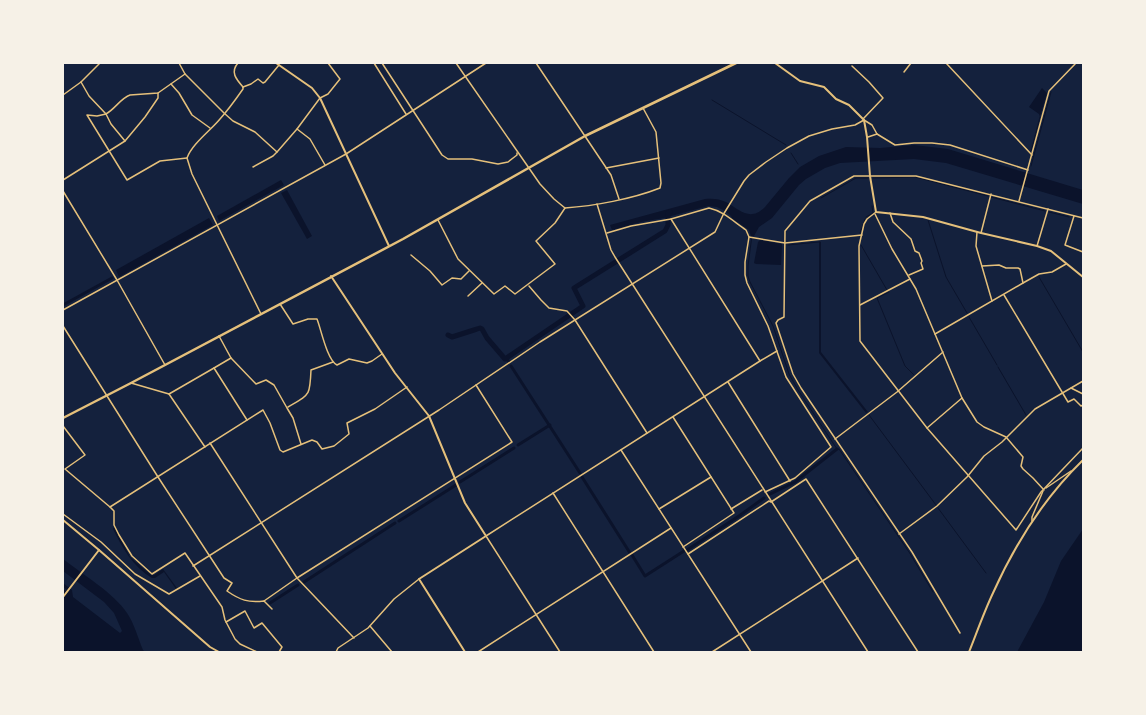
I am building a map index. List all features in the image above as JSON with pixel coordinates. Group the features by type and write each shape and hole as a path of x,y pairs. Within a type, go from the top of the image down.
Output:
{"main road":[{"path":"63,418 131,384 164,364 438,220 584,136 736,63"},
{"path":"775,63 800,81 824,88 836,99 849,105 863,119 867,137 875,213 890,213 923,217 977,232 1037,246 1050,251 1083,277"},
{"path":"278,64 312,88 320,98 388,246"},
{"path":"332,276 395,373 429,416 465,503 486,536 419,579 465,652"},
{"path":"969,652 992,593 1017,546 1032,522 1052,495 1083,460"},
{"path":"63,520 210,647 219,652"},
{"path":"63,597 99,551"}],"street":[{"path":"63,95 81,82 100,63"},
{"path":"179,63 185,74 224,113 233,121 255,132 277,152"},
{"path":"238,63 234,68 233,73 242,87 242,91 210,128 187,158 192,174 261,314"},
{"path":"253,167 273,156 277,152 297,129 320,98 328,94 340,79 328,63"},
{"path":"374,63 407,114"},
{"path":"382,63 442,155 448,159 472,159 498,164 508,162 517,155 518,152"},
{"path":"456,63 540,184 565,208 579,208 619,200 660,188 661,183 656,132 643,108"},
{"path":"63,310 346,154 486,63"},
{"path":"536,63 611,175 619,200"},
{"path":"904,72 911,63"},
{"path":"946,63 1032,155"},
{"path":"1018,201 1028,171 1049,91 1076,63"},
{"path":"242,87 252,84 258,79 263,83 266,82 278,64"},
{"path":"193,566 429,416 574,320 715,232 730,202 749,175 787,148 815,133 856,125 883,98 852,66"},
{"path":"185,74 158,94 126,96 114,109 106,114 97,116 88,114 86,116 127,180 160,161 187,158"},
{"path":"81,82 88,96 106,114 111,124 125,142"},
{"path":"171,84 179,93 192,115 210,128"},
{"path":"63,180 125,142 145,117 158,98 158,94"},
{"path":"863,119 872,125 877,134 895,145 914,143 950,145 1028,171"},
{"path":"297,129 310,139 325,165"},
{"path":"867,137 877,134"},
{"path":"606,168 659,158"},
{"path":"960,633 899,534 793,374 776,323 784,317 786,228 810,201 854,176 916,176 1083,218"},
{"path":"63,191 117,280 164,364"},
{"path":"981,233 991,194"},
{"path":"597,204 611,250 619,264 868,652"},
{"path":"438,220 458,259 469,271 494,294 505,286 515,294 556,264 536,241 555,223 565,208"},
{"path":"607,233 631,226 671,219 709,208 715,209 724,214 746,230 749,237 745,262 745,275 747,283 768,326 786,377 831,447 795,478 765,492"},
{"path":"1037,246 1048,209"},
{"path":"1044,489 1023,469 1021,466 1023,458 1006,437 980,425 972,414 962,398 922,302 892,249 875,213 867,219 864,224 859,246 860,341 897,392 926,428 1016,530 1044,489 1083,448"},
{"path":"890,213 893,222 911,239 915,251 919,253 922,261 921,264 923,269 908,276"},
{"path":"1074,216 1065,245 1083,252"},
{"path":"671,219 760,361"},
{"path":"977,232 976,246 992,301"},
{"path":"749,237 785,243 862,235"},
{"path":"411,255 430,271 442,285 452,278 461,279 469,271"},
{"path":"935,334 1039,274 1052,272 1066,264"},
{"path":"982,266 1000,265 1006,268 1018,268 1020,269 1023,283"},
{"path":"860,305 910,279"},
{"path":"468,296 482,283"},
{"path":"528,285 549,308 567,311 647,433"},
{"path":"1004,295 1068,402 1074,399 1081,406 1083,405"},
{"path":"280,303 293,324 308,319 317,319 326,347 333,362 337,365 349,359 367,363 372,362 382,354"},
{"path":"63,326 106,396 224,578 232,583 227,591 239,599 255,602 264,601 297,578 512,442 476,385"},
{"path":"219,336 231,358 256,384 266,380 274,386 293,418 301,444"},
{"path":"560,652 486,536 760,361 777,352"},
{"path":"835,439 897,392 943,352"},
{"path":"169,394 231,358"},
{"path":"287,408 308,394 310,390 311,370 333,362"},
{"path":"214,368 247,420"},
{"path":"899,534 937,506 968,475 984,456 1035,409 1083,381"},
{"path":"728,382 790,480"},
{"path":"131,384 169,394 205,447"},
{"path":"110,507 263,410 270,423 280,450 283,452 312,440 317,442 322,449 334,446 349,434 347,423 375,409 407,387"},
{"path":"1071,388 1083,394"},
{"path":"926,428 962,398"},
{"path":"673,417 734,513 682,547"},
{"path":"63,426 85,455 65,469 114,511 114,525 132,556 152,574 185,552 222,607 226,622 238,642 257,652"},
{"path":"210,443 297,578 354,638"},
{"path":"621,450 751,652"},
{"path":"1032,522 1032,517 1044,489 1072,471"},
{"path":"659,509 711,477"},
{"path":"688,554 769,501 771,502 806,479 918,652"},
{"path":"732,509 763,490"},
{"path":"553,493 654,652"},
{"path":"63,514 101,542 136,574 169,594 200,576"},
{"path":"478,652 671,528"},
{"path":"712,652 823,582 858,558"},
{"path":"336,652 338,648 370,626 394,599 419,579"},
{"path":"264,601 272,609"},
{"path":"226,622 245,611 254,628 262,623 263,624 282,647 279,652"},
{"path":"370,626 392,652"}],"water":[{"path":"1042,88 1047,93 1040,117 1039,114 1029,107"},
{"path":"914,145 948,149 1083,190 1083,204 946,163 914,159 840,163 825,168 799,185 772,218 759,227 754,236 751,236 749,230 723,210 717,207 708,206 612,230 610,225 705,199 721,200 745,213 755,214 765,207 800,167 819,156 846,147 880,148"},
{"path":"281,180 284,185 219,221 217,216"},
{"path":"287,190 312,236 307,239 281,193"},
{"path":"209,218 213,225 119,277 116,270"},
{"path":"760,240 782,244 781,265 754,263 758,242"},
{"path":"819,241 821,242 821,352 868,412 866,413 819,353"},
{"path":"114,527 130,557 151,575 154,575 163,569 177,588 176,589 164,572 155,578 152,578 139,568 124,550 113,529"},
{"path":"1083,529 1083,652 1017,652 1044,602 1061,561"},
{"path":"63,559 114,598 132,621 145,652 63,652 63,596 65,597 63,595 63,589 70,593 63,587 63,583 72,590 73,597 120,633 122,631 114,613 104,602 63,571"}],"waterway":[{"path":"1031,166 1051,92"},
{"path":"712,100 786,145"},
{"path":"1031,151 1040,117"},
{"path":"791,153 798,164"},
{"path":"873,178 915,177 988,196"},
{"path":"821,198 856,178 868,178"},
{"path":"991,197 1045,211"},
{"path":"866,217 873,213 872,206"},
{"path":"448,335 452,337 480,328 505,359 583,306 574,288 665,231 668,225 668,213 670,212"},
{"path":"1049,212 1069,217"},
{"path":"860,233 865,219"},
{"path":"928,220 946,277 967,313"},
{"path":"752,235 748,276 773,326 789,374 837,449 839,449 909,552 933,592"},
{"path":"788,245 819,242"},
{"path":"861,245 887,290"},
{"path":"1039,277 1083,352"},
{"path":"63,305 112,278"},
{"path":"889,292 877,298 905,366 914,375"},
{"path":"969,317 997,365"},
{"path":"506,358 509,362"},
{"path":"511,366 580,473"},
{"path":"998,367 1026,415"},
{"path":"869,415 936,505"},
{"path":"518,445 550,425"},
{"path":"460,482 514,448"},
{"path":"768,495 795,482 837,449"},
{"path":"582,477 630,553"},
{"path":"399,521 456,485"},
{"path":"687,550 764,498"},
{"path":"938,508 986,573"},
{"path":"304,582 395,523"},
{"path":"632,555 645,576 684,551"},
{"path":"270,603 298,585"}]}
